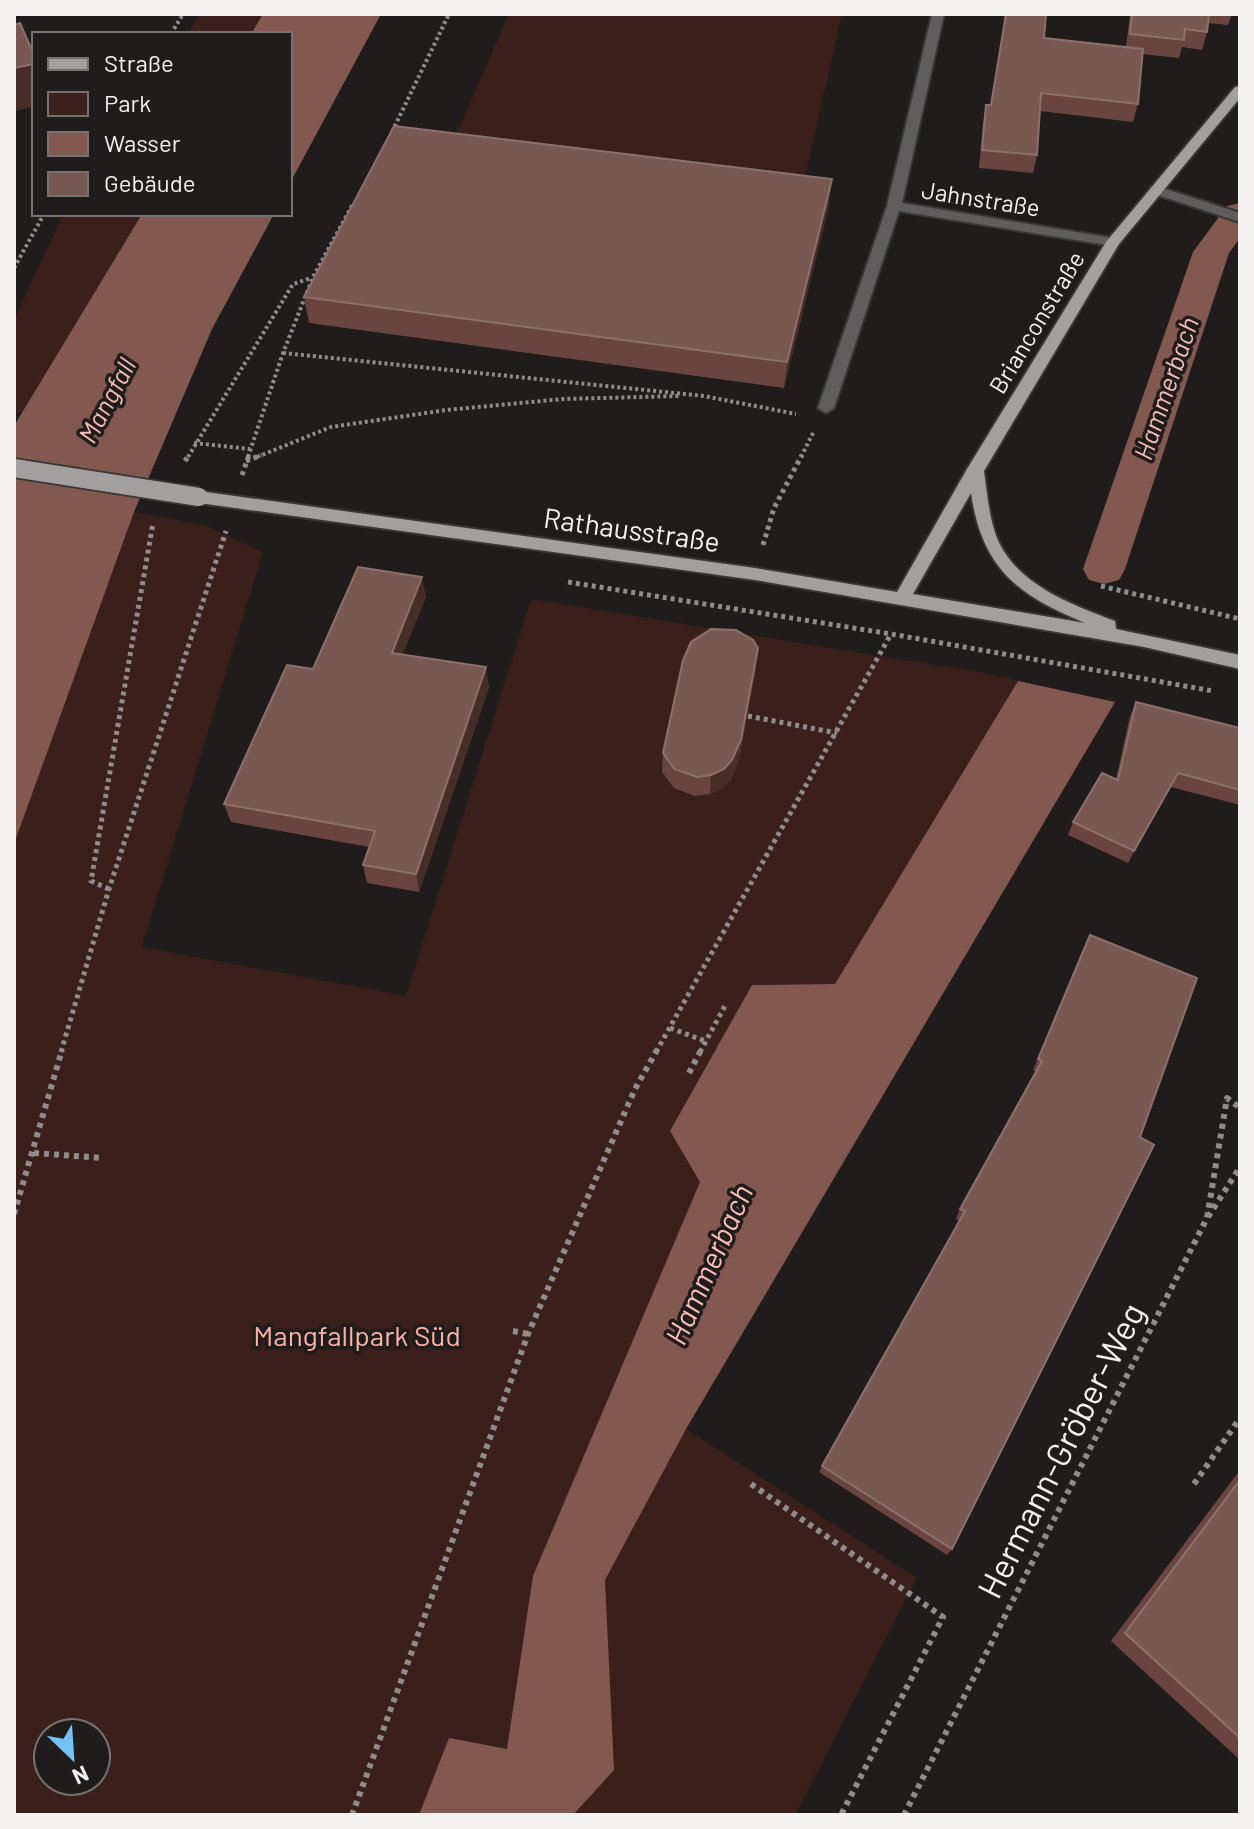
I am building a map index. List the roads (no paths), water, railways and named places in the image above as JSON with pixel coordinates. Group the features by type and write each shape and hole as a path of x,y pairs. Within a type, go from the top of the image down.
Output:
{"main road":[{"name":"Brianconstraße","path":"902,599 975,469 1113,242 1240,90"},
{"name":"Rathausstraße","path":"14,468 234,503 755,574 1144,640 1240,662"},
{"path":"975,469 988,536 1004,566 1064,608 1144,640"}],"street":[{"name":"Jahnstraße","path":"938,14 894,206 1113,242"},
{"path":"1156,190 1240,218"},
{"path":"823,413 894,206"}],"water":[{"path":"263,14 381,14 292,179 292,32 252,32"},
{"name":"Mangfall","path":"141,216 273,216 212,329 134,512 14,844 14,426"},
{"path":"1018,681 1115,702 686,1429 605,1580 614,1770 573,1815 419,1815 449,1738 507,1749 533,1576 700,1182 670,1131 752,985 835,984"}],"waterway":[{"name":"Hammerbach","path":"1104,569 1211,252 1240,214"}],"park label":[{"name":"Mangfallpark Süd","path":"357,1335"}]}
